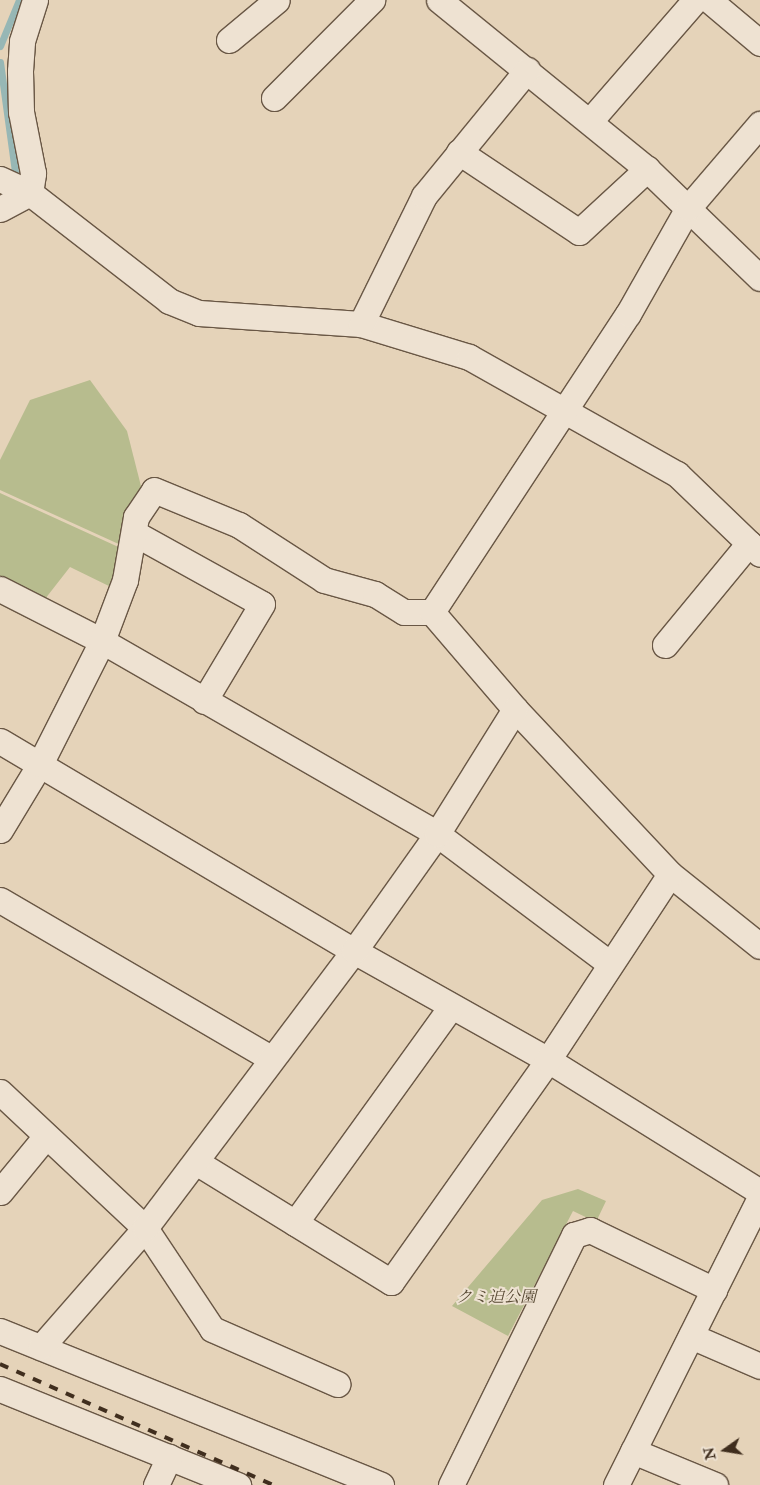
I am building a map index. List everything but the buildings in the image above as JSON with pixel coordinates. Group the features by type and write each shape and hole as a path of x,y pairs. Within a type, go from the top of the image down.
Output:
{"street":[{"path":"30,193 33,173 20,71 22,41 35,0"},
{"path":"229,40 277,0"},
{"path":"274,98 372,0"},
{"path":"439,0 590,121 647,170 760,278"},
{"path":"590,121 695,0"},
{"path":"709,0 760,42"},
{"path":"361,324 424,196 527,70"},
{"path":"432,612 628,314 688,208 760,124"},
{"path":"459,152 578,232 647,170"},
{"path":"0,179 30,193 169,301 198,313 361,324 469,357 566,408 677,474 754,549 664,645"},
{"path":"0,209 30,193"},
{"path":"0,830 40,764 102,641 125,580 136,518 154,490 239,524 324,580 375,594 404,612 432,612 515,709 670,874 760,946"},
{"path":"134,533 262,604 204,701"},
{"path":"0,589 102,641 437,834 609,963"},
{"path":"42,1347 145,1228 196,1162 270,1058 354,951 437,834 515,709"},
{"path":"0,741 354,951 548,1060 760,1192"},
{"path":"196,1162 391,1282 548,1060 609,963 670,874"},
{"path":"0,900 270,1058"},
{"path":"296,1223 451,1007"},
{"path":"0,1092 145,1228 212,1329 337,1384"},
{"path":"0,1192 46,1136"},
{"path":"616,1485 714,1290 753,1229 760,1198"},
{"path":"451,1485 574,1235 590,1230 714,1290"},
{"path":"0,1331 381,1485"},
{"path":"691,1336 760,1366"},
{"path":"0,1389 238,1485"},
{"path":"633,1452 715,1485"},
{"path":"156,1485 168,1457"}],"green space":[{"path":"90,380 127,431 144,498 123,546 0,490 0,460 30,400"},
{"path":"0,493 125,550 115,589 70,567 45,599 0,577"},
{"name":"クミ迫公園","path":"578,1189 606,1201 596,1222 573,1211 508,1336 452,1306 542,1200"}],"waterway":[{"path":"0,46 19,0"},
{"path":"0,62 15,171"}],"railway":[{"path":"0,1364 273,1485"}]}
